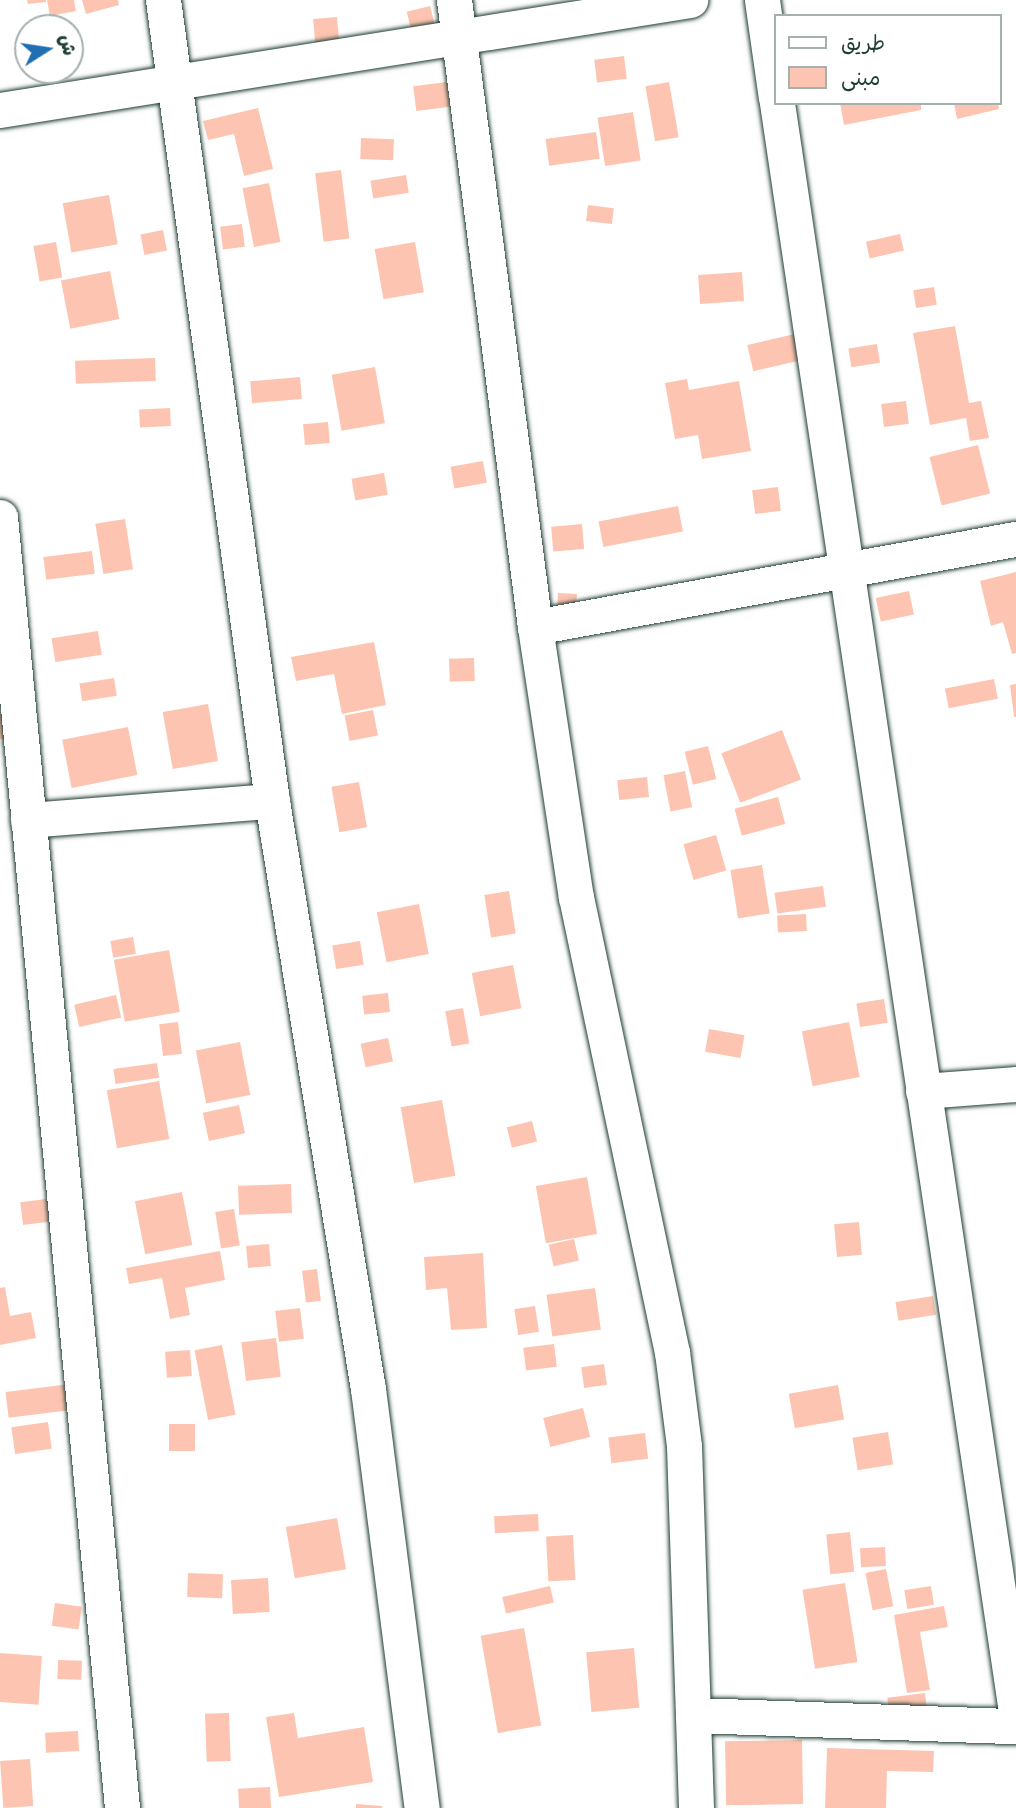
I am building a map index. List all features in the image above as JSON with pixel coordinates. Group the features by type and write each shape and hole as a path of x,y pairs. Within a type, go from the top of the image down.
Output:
{"street":[{"path":"163,0 272,801 368,1389 422,1808"},
{"path":"454,0 535,627 576,897 672,1352 684,1446 696,1808"},
{"path":"0,110 690,0"},
{"path":"762,0 774,84"},
{"path":"777,105 843,569 923,1091 1007,1583 1016,1712"},
{"path":"0,517 122,1808"},
{"path":"535,627 1016,539"},
{"path":"28,820 272,801"},
{"path":"923,1091 1016,1084"},
{"path":"694,1715 1016,1726"}],"building":[{"path":"27,0 46,0 46,2 28,4"},
{"path":"47,0 74,0 76,11 50,14"},
{"path":"82,0 118,0 119,5 86,14"},
{"path":"430,6 435,26 412,32 407,12"},
{"path":"337,17 339,42 315,44 313,19"},
{"path":"624,56 627,79 597,82 594,60"},
{"path":"447,82 450,107 416,111 413,86"},
{"path":"669,82 679,137 655,141 645,86"},
{"path":"840,105 921,105 921,110 844,125"},
{"path":"954,105 998,105 999,109 957,119"},
{"path":"258,108 273,169 244,176 234,134 208,140 203,121"},
{"path":"633,112 641,160 605,166 597,118"},
{"path":"596,132 600,159 549,166 545,139"},
{"path":"361,138 394,139 393,160 360,159"},
{"path":"341,170 349,238 324,242 315,173"},
{"path":"406,175 409,193 373,198 370,181"},
{"path":"269,183 280,242 254,247 242,188"},
{"path":"109,195 118,244 71,252 63,203"},
{"path":"588,205 614,208 612,224 586,221"},
{"path":"242,224 245,247 223,250 220,227"},
{"path":"163,230 167,251 144,255 140,234"},
{"path":"900,234 904,251 870,258 866,242"},
{"path":"56,242 62,277 40,281 33,246"},
{"path":"415,242 424,292 383,299 375,249"},
{"path":"110,271 119,319 70,329 61,281"},
{"path":"742,272 744,301 700,304 698,275"},
{"path":"934,287 937,305 916,308 913,290"},
{"path":"955,326 969,403 981,401 989,438 970,441 966,418 930,425 913,333"},
{"path":"795,334 801,360 753,371 747,345"},
{"path":"877,344 880,363 851,367 848,349"},
{"path":"155,358 156,381 76,384 75,361"},
{"path":"375,367 385,423 342,431 332,375"},
{"path":"300,377 302,399 252,403 250,381"},
{"path":"687,379 689,390 739,381 751,451 702,459 698,435 675,439 665,383"},
{"path":"906,401 909,424 884,427 881,404"},
{"path":"170,408 171,426 140,428 139,410"},
{"path":"328,422 330,443 305,445 303,424"},
{"path":"978,445 990,494 942,506 929,457"},
{"path":"483,461 487,483 454,488 451,467"},
{"path":"384,473 388,495 355,500 352,479"},
{"path":"778,487 781,511 755,514 752,490"},
{"path":"678,506 683,532 603,547 598,521"},
{"path":"125,519 133,569 103,574 95,524"},
{"path":"582,524 584,549 553,552 551,527"},
{"path":"92,551 95,574 46,580 43,557"},
{"path":"1016,572 1016,653 1012,654 1003,622 991,626 980,581"},
{"path":"909,591 914,614 881,622 876,598"},
{"path":"558,593 577,594 576,616 557,615"},
{"path":"98,631 102,655 55,662 52,638"},
{"path":"374,642 386,705 342,714 334,674 296,681 291,657"},
{"path":"474,658 475,681 450,682 449,659"},
{"path":"114,678 117,696 82,701 79,683"},
{"path":"994,679 998,699 949,708 945,689"},
{"path":"1016,684 1016,717 1014,717 1010,685"},
{"path":"208,704 218,761 173,769 163,712"},
{"path":"373,710 378,736 349,741 345,716"},
{"path":"0,712 7,712 6,740 0,739"},
{"path":"128,727 137,775 72,788 62,740"},
{"path":"782,730 801,779 740,803 721,753"},
{"path":"708,746 716,779 693,785 685,752"},
{"path":"685,771 692,807 670,812 663,775"},
{"path":"647,777 649,797 619,800 617,780"},
{"path":"359,782 367,827 339,832 331,787"},
{"path":"778,797 785,824 742,836 735,809"},
{"path":"716,835 726,871 694,880 683,844"},
{"path":"762,865 770,913 738,918 730,870"},
{"path":"823,886 826,907 777,914 774,893"},
{"path":"509,891 516,933 491,937 484,895"},
{"path":"419,904 429,954 387,962 377,912"},
{"path":"806,914 807,931 778,932 777,916"},
{"path":"133,937 136,954 113,958 110,941"},
{"path":"360,941 364,965 336,969 332,945"},
{"path":"169,950 180,1012 125,1022 114,960"},
{"path":"513,965 521,1008 480,1016 472,973"},
{"path":"388,993 390,1012 364,1015 362,996"},
{"path":"116,995 121,1017 79,1027 74,1005"},
{"path":"884,999 888,1023 860,1027 856,1003"},
{"path":"463,1008 469,1043 452,1047 445,1011"},
{"path":"178,1022 182,1054 163,1056 159,1024"},
{"path":"849,1022 860,1077 813,1086 802,1031"},
{"path":"709,1029 744,1035 740,1058 705,1052"},
{"path":"388,1038 393,1061 366,1067 361,1044"},
{"path":"240,1042 250,1095 206,1104 196,1051"},
{"path":"157,1063 159,1078 116,1084 113,1069"},
{"path":"159,1081 169,1139 117,1148 107,1090"},
{"path":"442,1100 455,1176 414,1183 401,1107"},
{"path":"239,1105 245,1133 209,1141 203,1113"},
{"path":"532,1121 537,1141 512,1148 507,1127"},
{"path":"587,1177 597,1234 546,1243 536,1186"},
{"path":"291,1184 292,1213 239,1215 238,1186"},
{"path":"182,1192 192,1245 145,1254 135,1201"},
{"path":"54,1198 57,1221 23,1225 20,1202"},
{"path":"234,1209 240,1246 221,1249 215,1212"},
{"path":"859,1222 862,1255 837,1257 834,1224"},
{"path":"574,1239 579,1260 554,1266 549,1245"},
{"path":"269,1244 271,1266 248,1268 246,1246"},
{"path":"220,1251 225,1280 185,1288 190,1315 170,1319 162,1278 129,1284 126,1268"},
{"path":"483,1253 487,1328 451,1330 447,1288 426,1290 424,1257"},
{"path":"317,1269 321,1301 306,1303 302,1271"},
{"path":"5,1287 10,1316 31,1312 36,1338 0,1345 0,1288"},
{"path":"595,1288 601,1330 552,1336 546,1295"},
{"path":"933,1296 936,1315 898,1321 895,1302"},
{"path":"535,1306 539,1332 518,1335 514,1309"},
{"path":"300,1308 304,1339 279,1342 275,1311"},
{"path":"276,1338 281,1377 246,1381 241,1342"},
{"path":"554,1344 557,1367 526,1371 523,1348"},
{"path":"222,1345 236,1415 208,1420 195,1350"},
{"path":"190,1350 192,1376 167,1378 165,1352"},
{"path":"604,1364 607,1385 584,1388 581,1367"},
{"path":"70,1384 73,1410 9,1418 5,1392"},
{"path":"838,1385 844,1419 795,1428 789,1394"},
{"path":"583,1408 590,1437 550,1447 543,1418"},
{"path":"48,1422 52,1449 15,1454 11,1427"},
{"path":"169,1424 195,1424 195,1451 169,1451"},
{"path":"888,1432 893,1465 858,1470 852,1438"},
{"path":"645,1433 648,1459 611,1463 608,1438"},
{"path":"538,1514 539,1531 495,1533 494,1516"},
{"path":"337,1518 346,1569 295,1578 286,1527"},
{"path":"850,1532 854,1572 830,1574 826,1535"},
{"path":"573,1535 575,1580 548,1581 546,1536"},
{"path":"885,1547 886,1566 861,1567 860,1548"},
{"path":"886,1569 893,1606 873,1610 865,1573"},
{"path":"188,1573 223,1574 222,1598 187,1597"},
{"path":"268,1578 270,1612 233,1614 231,1580"},
{"path":"845,1583 858,1662 815,1669 803,1590"},
{"path":"550,1586 554,1603 506,1614 502,1597"},
{"path":"931,1586 934,1605 907,1609 904,1590"},
{"path":"55,1603 82,1607 79,1630 52,1626"},
{"path":"944,1606 948,1627 920,1632 930,1690 907,1693 894,1615"},
{"path":"524,1628 541,1725 498,1733 481,1636"},
{"path":"634,1648 639,1708 591,1712 586,1652"},
{"path":"0,1653 42,1656 38,1705 0,1702"},
{"path":"58,1660 82,1661 81,1680 57,1679"},
{"path":"925,1693 928,1717 890,1721 887,1698"},
{"path":"229,1713 231,1761 207,1762 205,1714"},
{"path":"294,1713 298,1738 364,1727 373,1782 279,1797 266,1717"},
{"path":"78,1731 79,1751 46,1753 45,1733"},
{"path":"802,1740 803,1804 726,1805 725,1741"},
{"path":"827,1748 934,1751 933,1772 887,1771 886,1808 825,1808"},
{"path":"30,1759 33,1806 3,1808 0,1761"},
{"path":"270,1787 271,1808 239,1808 238,1789"},
{"path":"356,1804 382,1806 382,1808 356,1808"}]}
